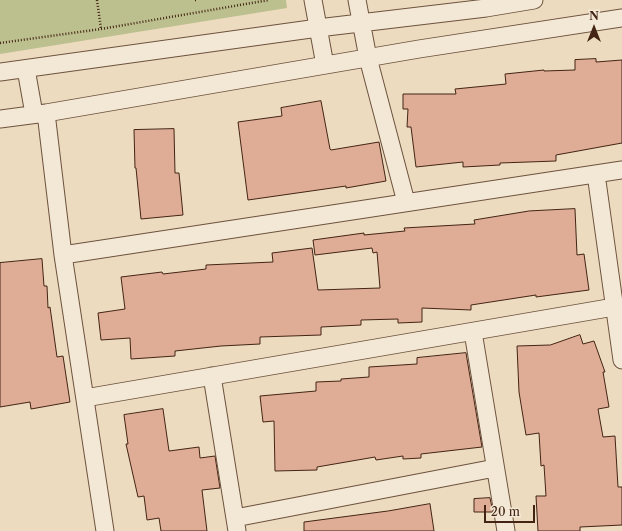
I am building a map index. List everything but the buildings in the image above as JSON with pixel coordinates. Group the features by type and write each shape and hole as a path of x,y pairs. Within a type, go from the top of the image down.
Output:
{"street":[{"path":"313,0 325,65"},
{"path":"357,0 368,58 406,202"},
{"path":"0,72 318,28 486,8 534,0"},
{"path":"0,119 368,58 622,18"},
{"path":"26,69 40,113 105,531"},
{"path":"63,256 406,202 622,170"},
{"path":"596,174 622,360"},
{"path":"85,398 614,307"},
{"path":"473,332 506,531"},
{"path":"212,376 236,525 496,468"}],"path":[{"path":"97,0 101,29"},
{"path":"0,43 101,29 270,0"}],"green space":[{"path":"0,0 286,0 287,8 0,54"}]}
